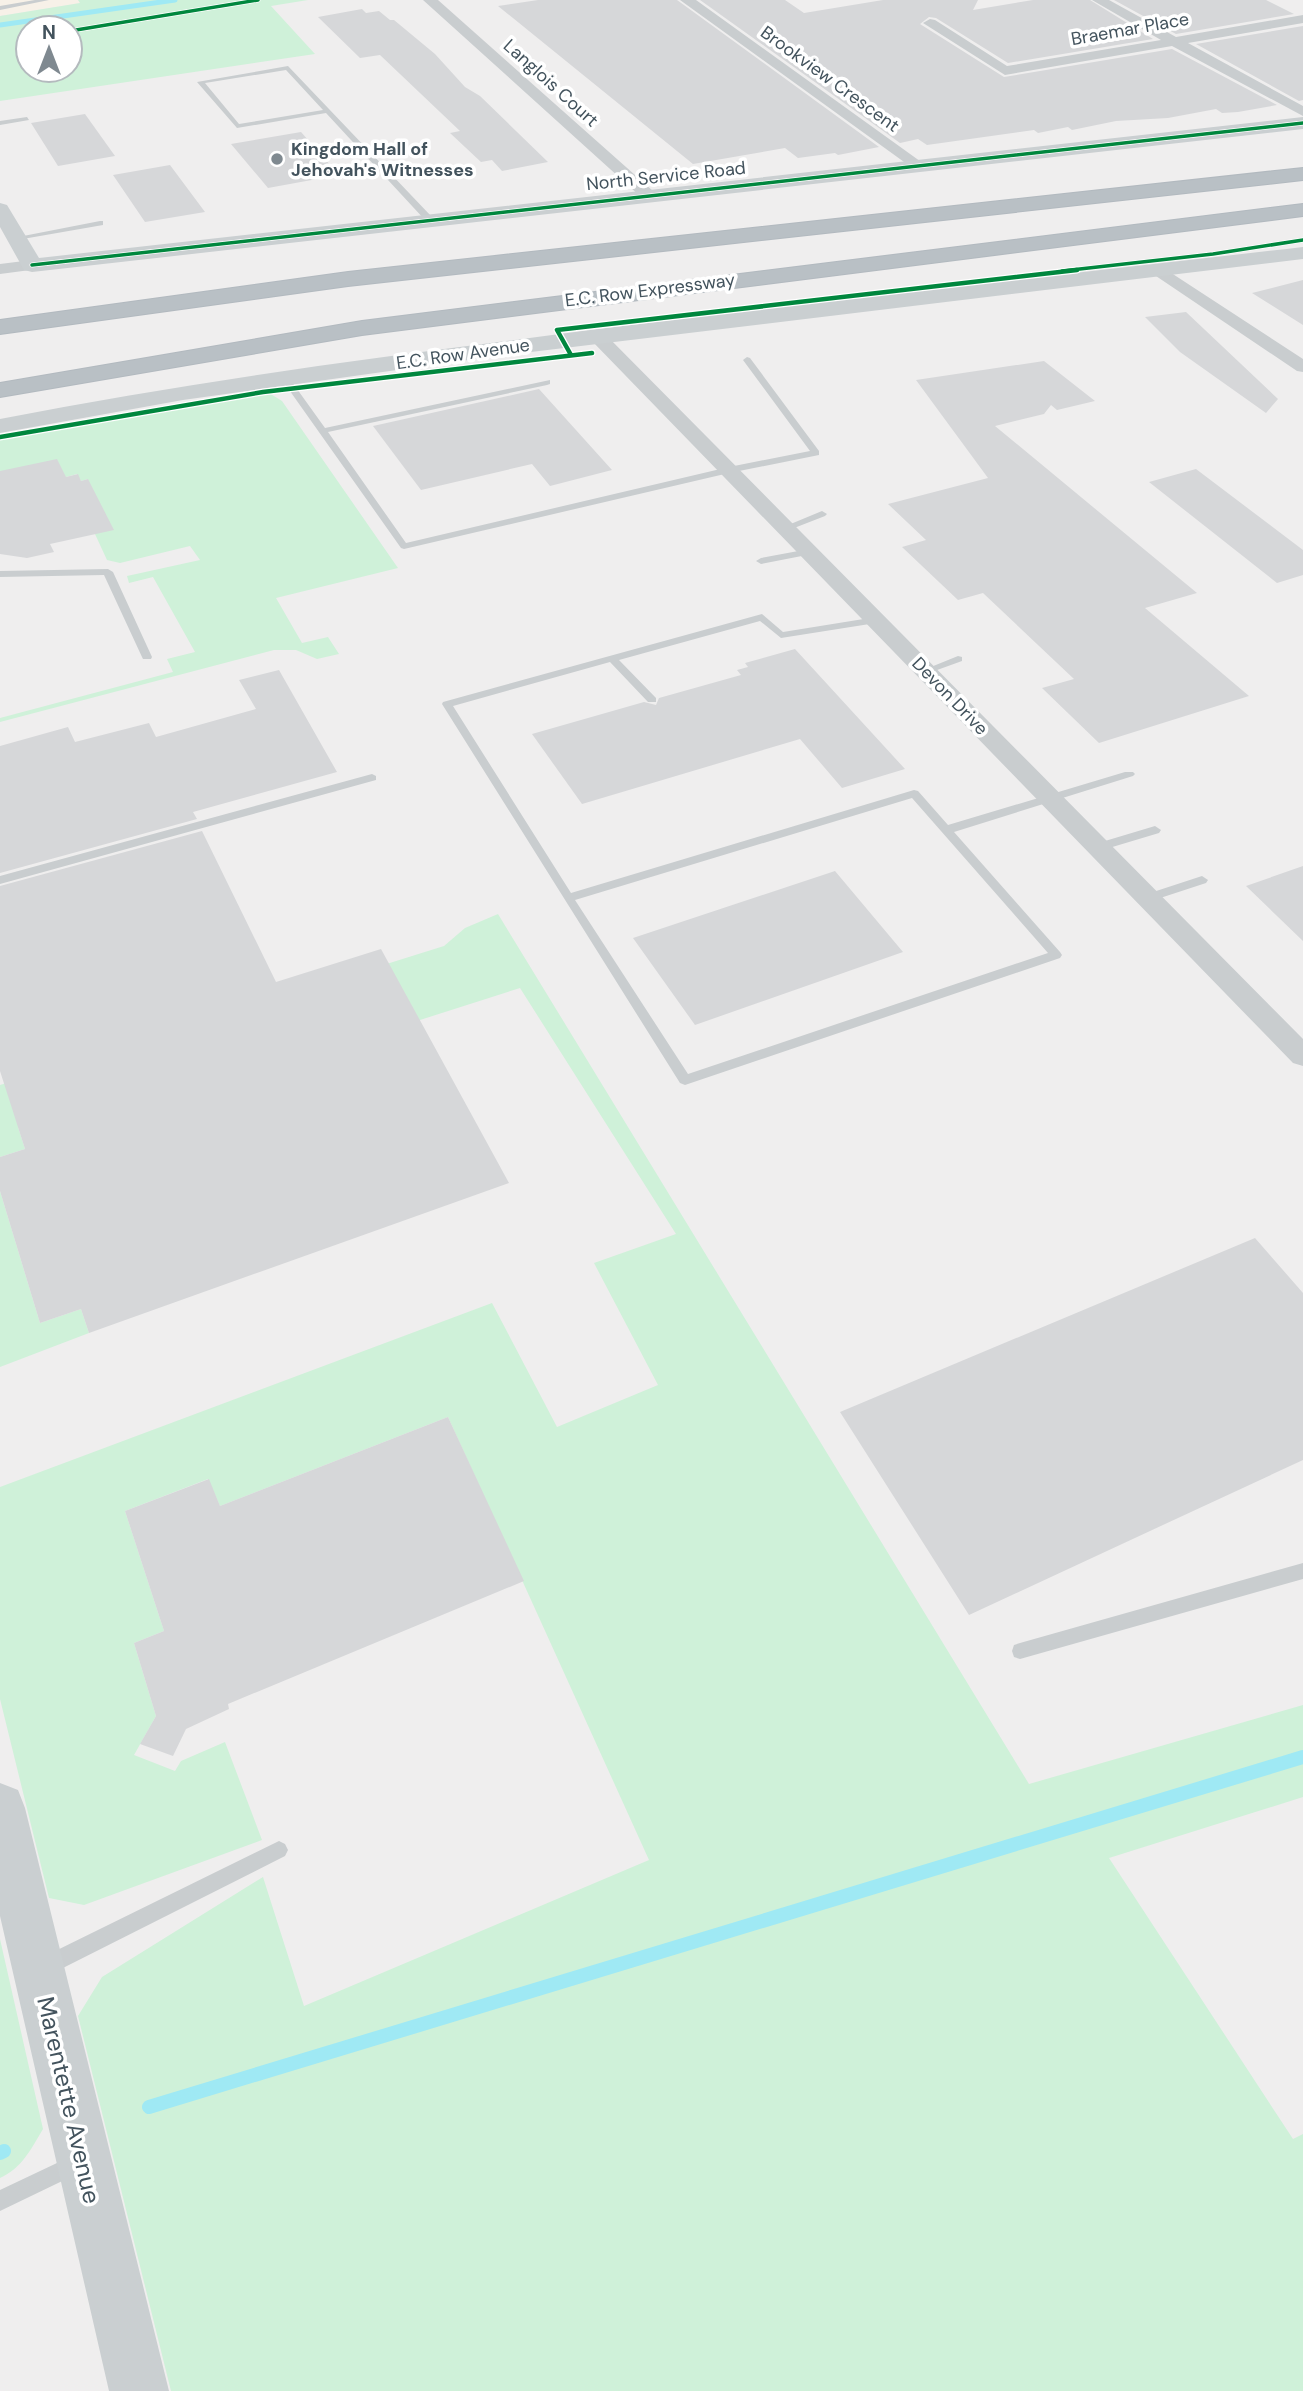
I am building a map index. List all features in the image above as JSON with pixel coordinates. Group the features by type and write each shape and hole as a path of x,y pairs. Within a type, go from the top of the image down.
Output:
{"highway":[{"path":"0,327 348,279 1303,174"},
{"name":"E.C. Row Expressway","path":"0,390 362,328 1303,210"}],"street":[{"name":"Langlois Court","path":"430,0 647,194"},
{"name":"Brookview Crescent","path":"687,0 916,164"},
{"path":"1099,0 1303,112"},
{"name":"Braemar Place","path":"930,23 1005,71 1303,19"},
{"name":"North Service Road","path":"0,269 428,218 1303,123"},
{"path":"0,209 32,265"},
{"name":"E.C. Row Avenue","path":"0,426 68,412 284,377 597,336 1303,253"},
{"path":"1159,270 1303,366"},
{"name":"Devon Drive","path":"597,336 1303,1056"},
{"name":"Marentette Avenue","path":"0,1808 8,1880 38,1970 139,2391"}],"lane":[{"path":"0,9 46,0"},
{"path":"328,111 237,126 200,82 288,68 428,218"},
{"path":"0,123 27,119"},
{"path":"17,238 100,223"},
{"path":"284,377 404,546 729,470 816,453 747,360"},
{"path":"322,431 547,382"},
{"path":"786,528 822,514"},
{"path":"761,561 809,552"},
{"path":"0,574 108,572 147,657"},
{"path":"568,898 914,794 1056,955 685,1080 568,898 447,704 762,617 781,635 876,620"},
{"path":"612,658 652,700"},
{"path":"926,671 958,659"},
{"path":"946,830 1129,774"},
{"path":"0,880 372,778"},
{"path":"1099,848 1155,830"},
{"path":"1148,898 1202,880"},
{"path":"1020,1651 1303,1571"},
{"path":"38,1970 279,1850"},
{"path":"0,2201 84,2161"}],"shaded area":[{"path":"0,0 78,0 81,3 0,16"}],"green space":[{"path":"78,0 308,0 271,6 315,54 0,101 0,16 80,3"},
{"path":"269,393 282,401 398,568 276,598 302,643 328,637 339,654 317,659 296,650 274,650 0,722 0,718 173,672 167,659 195,652 153,577 129,583 127,576 200,560 190,546 120,563 107,560 95,534 88,479 81,481 77,474 66,477 0,471 0,440"},
{"path":"498,914 1029,1784 1303,1705 1303,1797 1109,1858 1293,2139 1303,2134 1303,2391 171,2391 78,2016 102,1977 263,1877 304,2006 649,1860 448,1417 220,1506 208,1479 125,1511 164,1631 134,1643 156,1716 134,1755 175,1771 181,1761 225,1742 262,1840 84,1905 49,1898 0,1699 0,1487 492,1303 557,1427 658,1385 594,1263 676,1234 520,988 420,1020 18,1127 25,1149 0,1157 0,1085 444,946 465,928"},
{"path":"0,1191 40,1323 81,1309 89,1333 0,1367"},
{"path":"0,1939 43,2129 20,2163 0,2178"}],"building":[{"path":"538,0 677,0 879,147 838,155 835,153 798,158 785,148 693,164 498,6"},
{"path":"700,0 785,0 804,13 883,0 978,0 973,10 1033,0 1090,0 1153,39 1008,63 936,18 929,17 920,24 1004,77 1172,49 1277,105 1238,112 1222,113 1216,109 1168,118 1116,121 1072,130 1068,127 1038,133 1034,130 927,145 918,139 900,143"},
{"path":"1114,0 1266,0 1294,14 1176,34"},
{"path":"362,9 366,13 379,11 394,20 435,54 465,87 480,96 548,162 502,171 492,160 481,162 450,133 460,131 380,55 360,58 318,17"},
{"path":"1303,26 1303,100 1299,101 1196,44"},
{"path":"85,114 115,156 58,166 31,123"},
{"name":"Kingdom Hall of Jehovah's Witnesses","path":"301,132 339,175 268,188 231,144"},
{"path":"170,165 205,212 145,222 113,175"},
{"path":"1303,280 1303,325 1252,293"},
{"path":"1186,312 1278,399 1266,413 1180,352 1145,317"},
{"path":"1044,361 1095,401 1057,410 1051,405 1044,414 995,426 1197,593 1145,608 1249,696 1099,743 1042,688 1074,679 983,593 958,600 902,547 926,540 888,504 988,478 916,380"},
{"path":"539,389 612,470 550,486 532,464 421,490 373,426"},
{"path":"57,459 66,477 78,474 81,481 88,479 114,530 50,544 54,552 27,558 0,554 0,471"},
{"path":"1196,469 1303,550 1303,575 1277,583 1149,482"},
{"path":"795,649 905,769 842,788 800,739 582,804 532,734 644,702 656,705 659,698 741,675 737,670 748,667 745,663"},
{"path":"279,670 337,772 193,812 197,819 0,873 0,746 68,727 75,742 149,723 156,737 256,709 239,680"},
{"path":"202,831 276,982 381,949 509,1183 89,1333 81,1309 40,1323 0,1191 0,1157 25,1149 0,1071 0,886"},
{"path":"1303,866 1303,941 1246,886"},
{"path":"835,871 903,952 695,1025 633,938"},
{"path":"1255,1238 1303,1293 1303,1460 969,1615 840,1412"},
{"path":"448,1417 524,1581 228,1704 229,1709 186,1729 173,1756 140,1744 156,1716 134,1643 164,1631 125,1511 209,1479 220,1506"}],"waterway":[{"path":"0,25 175,0"},
{"path":"149,2107 1303,1757"},
{"path":"0,2153 4,2151"}],"cycle path":[{"path":"84,29 258,0"},
{"path":"32,265 1303,123"},
{"path":"571,355 557,330 1213,254 1303,240"},
{"path":"0,437 263,392 592,353"}],"place":[{"name":"Kingdom Hall of Jehovah's Witnesses","path":"277,159"}]}
